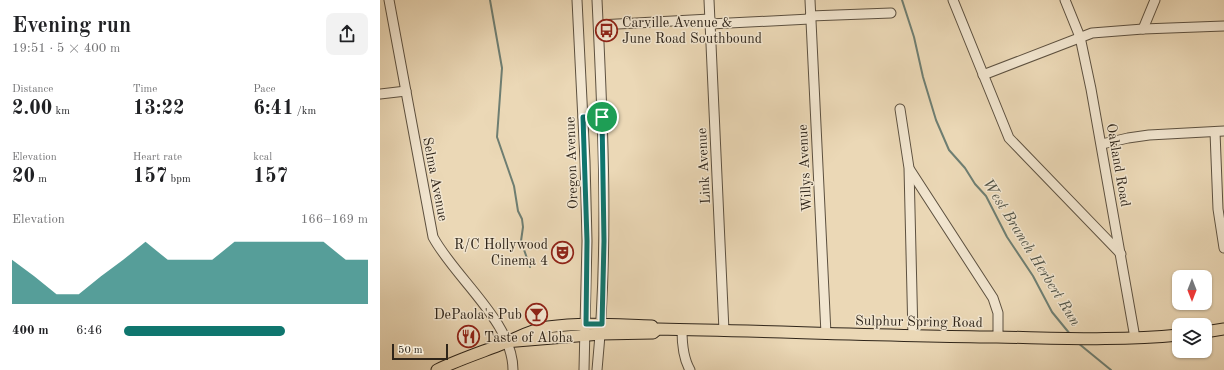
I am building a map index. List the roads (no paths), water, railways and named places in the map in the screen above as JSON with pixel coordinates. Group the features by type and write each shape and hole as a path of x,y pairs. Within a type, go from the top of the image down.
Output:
{"main road":[{"name":"Sulphur Spring Road","path":"437,370 457,360 506,342 586,330 653,326 658,329 682,330 913,336 1135,338 1172,335"},
{"path":"1212,331 1224,329"}],"street":[{"name":"Selma Avenue","path":"389,0 433,237 446,258 493,317 506,342"},
{"name":"Oregon Avenue","path":"577,0 587,241 584,370"},
{"path":"597,370 601,329 604,241 598,0"},
{"name":"Link Avenue","path":"709,0 724,331"},
{"name":"Willys Avenue","path":"810,0 826,334"},
{"path":"953,0 1009,138 1121,254"},
{"name":"Oakland Road","path":"1065,0 1080,37 1091,89 1102,144 1135,338"},
{"path":"1143,29 1156,0"},
{"path":"599,25 710,22 891,13"},
{"path":"983,75 1080,37 1105,31 1224,26"},
{"path":"380,94 406,91"},
{"path":"900,109 909,168 913,336"},
{"path":"583,117 602,117"},
{"path":"1102,144 1149,135 1219,132 1218,209 1224,248"},
{"path":"909,168 993,298 998,313 998,337"},
{"path":"682,330 684,355 690,370"},
{"path":"506,342 511,357 513,370"}],"waterway":[{"path":"490,0 502,68 497,137 514,186 518,211 522,219 523,227 521,241 530,267"},
{"name":"West Branch Herbert Run","path":"902,0 914,37 923,77 936,120 949,150 986,196 1007,237 1033,276 1052,312 1070,334"},
{"name":"West Branch Herbert Run","path":"1078,343 1111,370"}],"place":[{"name":"Carville Avenue & June Road Southbound","path":"606,30"},
{"name":"R/C Hollywood Cinema 4","path":"563,252"},
{"name":"DePaola's Pub","path":"537,314"},
{"name":"Taste of Aloha","path":"468,337"}]}
